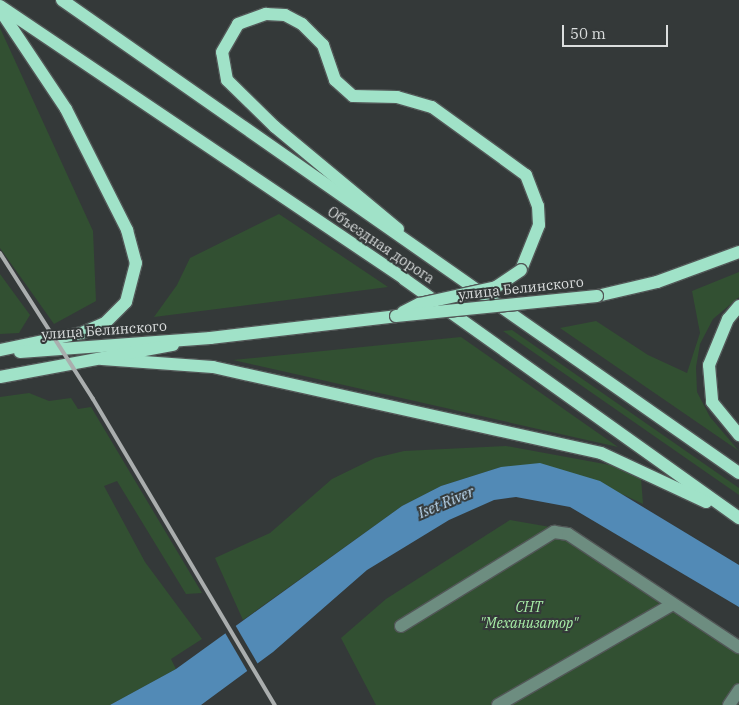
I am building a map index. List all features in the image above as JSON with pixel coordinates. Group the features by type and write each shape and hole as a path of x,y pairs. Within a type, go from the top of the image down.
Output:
{"main road":[{"name":"Объездная дорога","path":"62,0 739,473"},
{"name":"Объездная дорога","path":"0,6 412,284 739,518"},
{"path":"0,10 66,110 127,230 136,263 126,302 105,323 81,333 0,352"},
{"path":"396,316 419,304 496,287 521,270 539,225 538,206 526,176 432,107 397,97 353,96 335,80 323,45 302,24 285,15 266,14 238,24 222,52 227,80 423,254"},
{"name":"улица Белинского","path":"102,359 213,338 396,316 624,293 739,252"},
{"path":"739,306 728,319 709,365 712,402 739,435"},
{"name":"улица Белинского","path":"0,352 131,340 213,338"},
{"path":"0,377 102,359 214,367 601,453 638,466 739,518"}],"street":[{"path":"401,626 554,532 568,534 739,647"},
{"path":"498,705 560,674 673,604"},
{"path":"729,705 739,690"}],"green space":[{"path":"0,28 93,231 96,301 54,324 0,248"},
{"path":"279,214 388,287 154,317 177,285 190,258"},
{"path":"739,272 739,297 713,319 700,344 696,367 697,392 710,417 739,451 560,328 596,321 648,355 687,373 700,333 692,291"},
{"path":"0,274 30,315 19,333 0,334"},
{"path":"512,330 739,488 739,495 503,331"},
{"path":"461,337 618,447 233,360"},
{"path":"29,393 49,401 71,398 78,409 91,407 202,593 186,594 117,481 104,486 145,562 202,639 171,659 176,669 110,705 0,705 0,397"},
{"path":"506,446 610,465 641,478 643,504 624,495 501,467 441,486 402,506 243,620 215,558 270,533 332,479 375,458 404,451"},
{"name":"СНТ \"Механизатор\"","path":"510,520 573,531 739,643 739,705 376,705 341,638 386,599"}],"water":[{"name":"Iset River","path":"540,463 600,481 739,565 739,607 570,507 516,497 494,500 449,520 367,570 273,652 201,705 110,705 176,669 402,506 441,486 501,467"}],"pier":[{"path":"234,623 259,666 249,674 224,631"}],"railway":[{"path":"0,253 93,399 275,705"}]}
